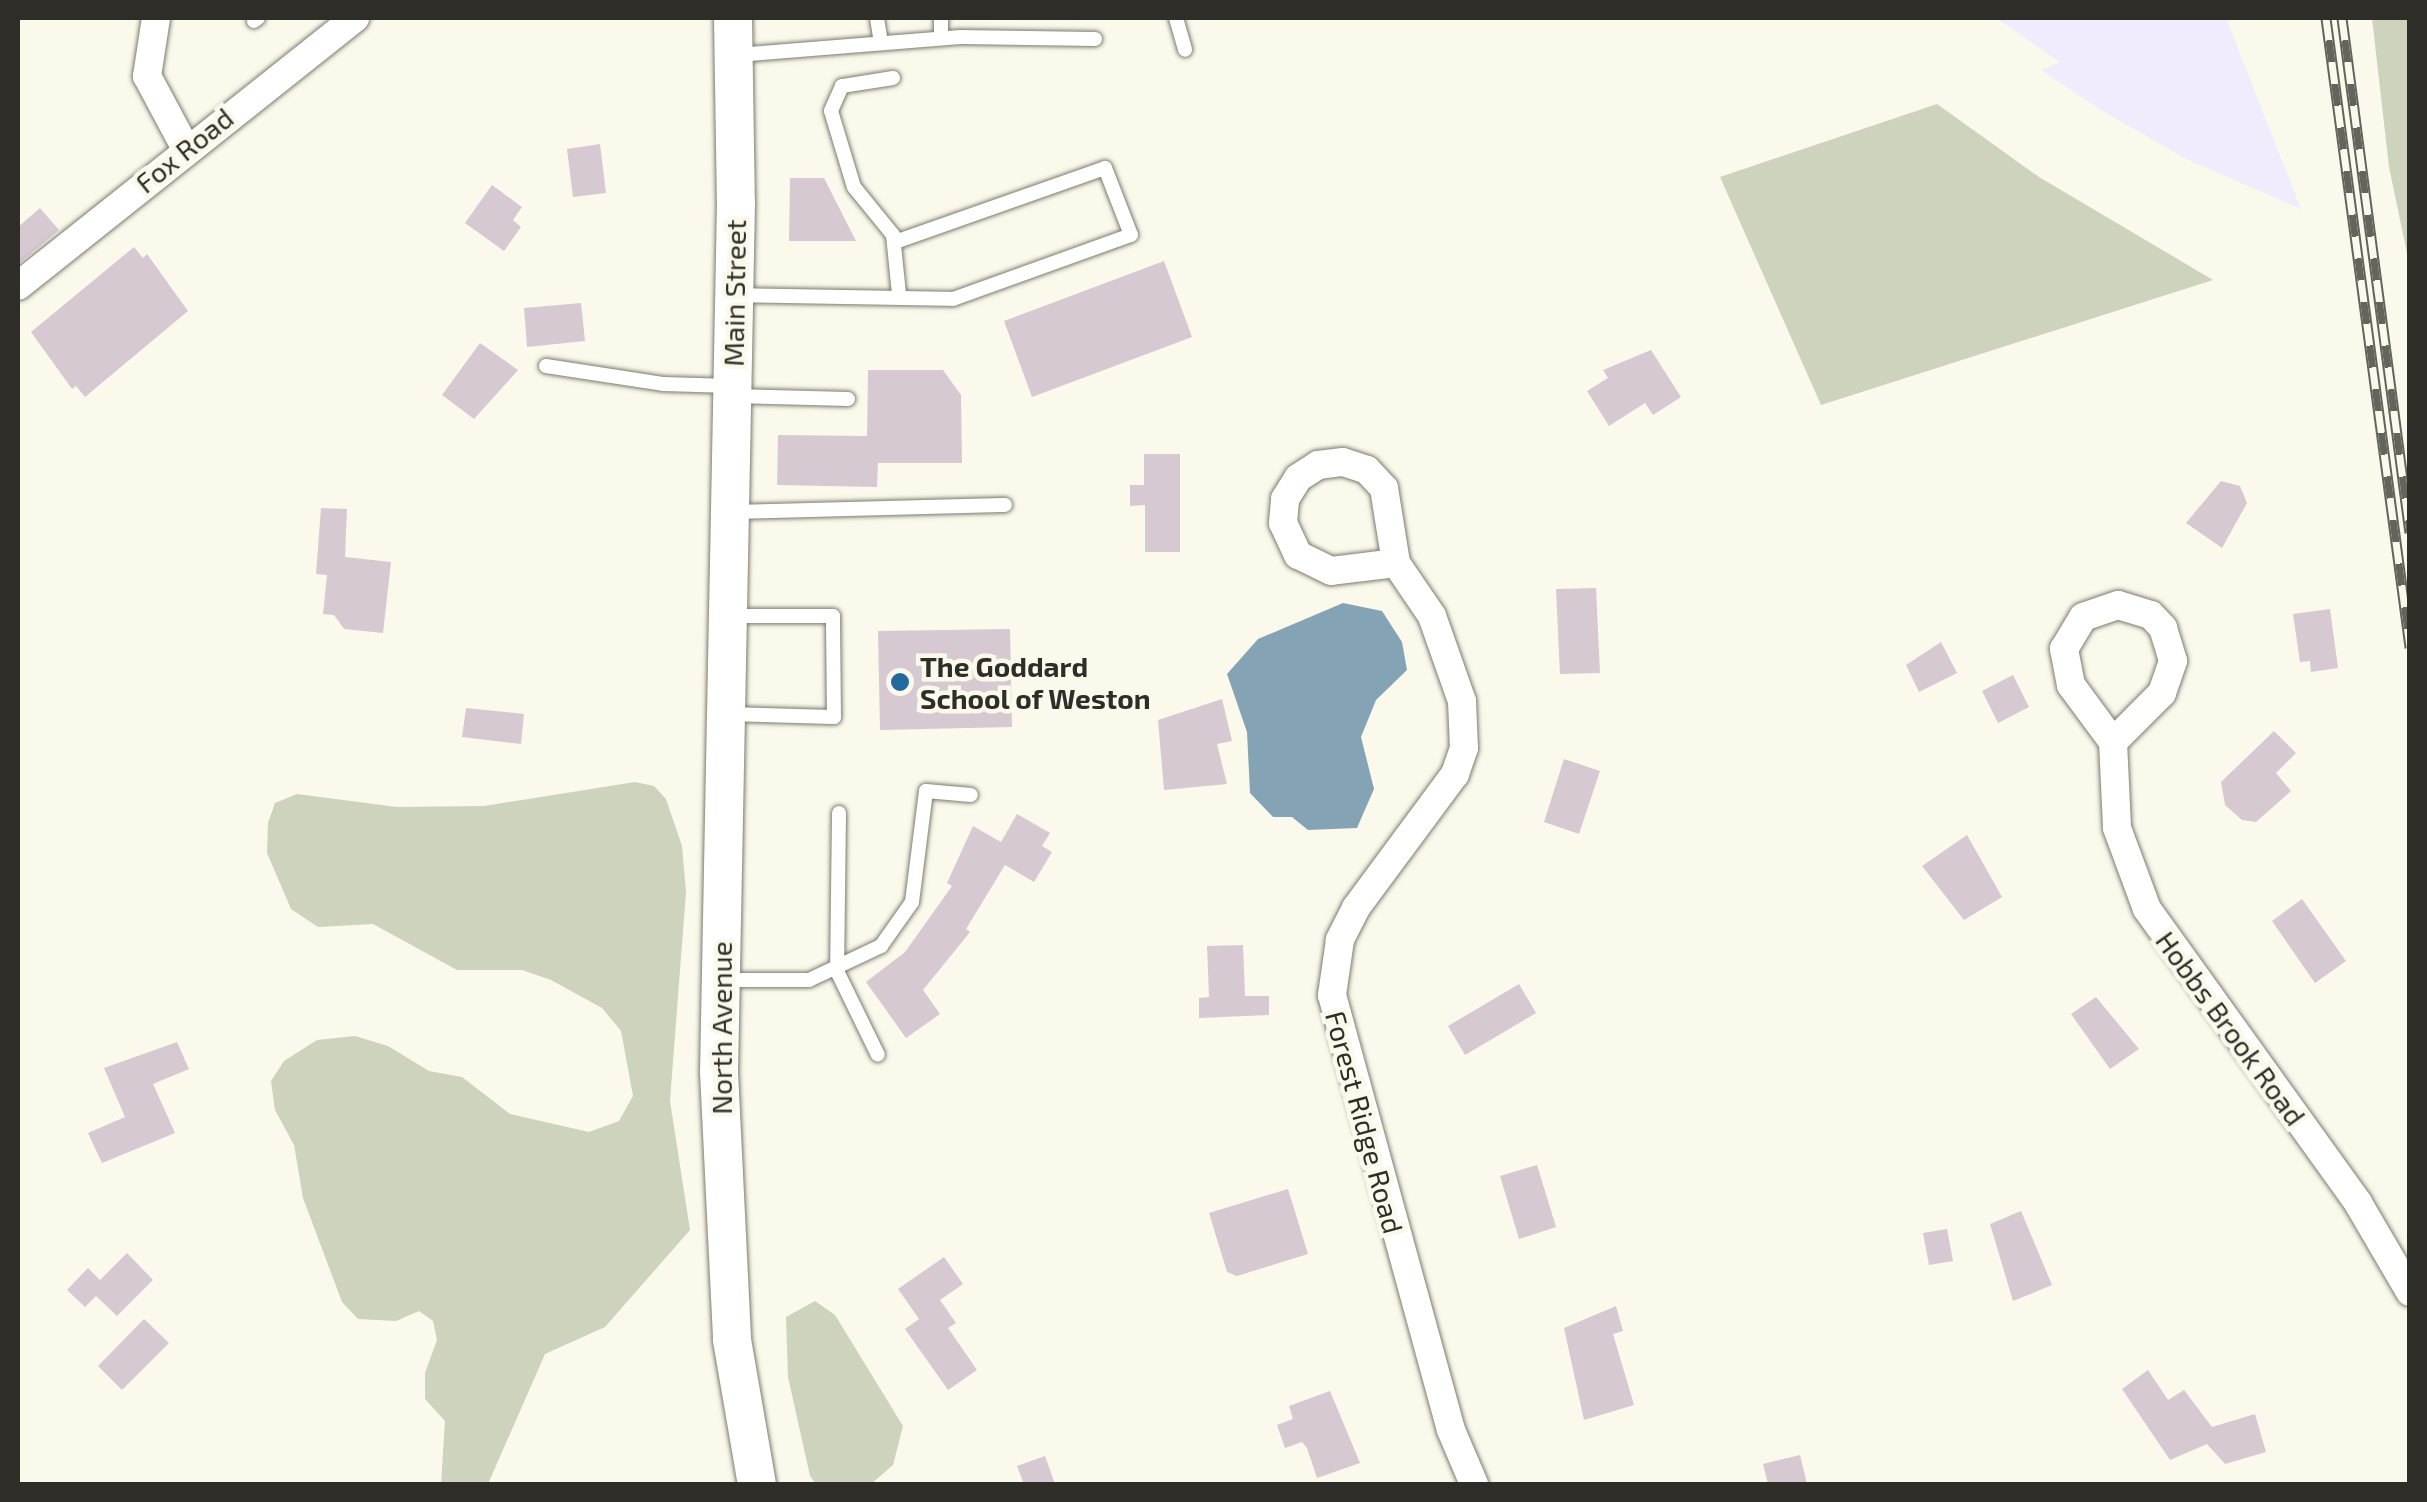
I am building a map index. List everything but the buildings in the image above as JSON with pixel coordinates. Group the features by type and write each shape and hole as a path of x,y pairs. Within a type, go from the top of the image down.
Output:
{"main road":[{"name":"Main Street","path":"728,569 734,36"},
{"name":"North Avenue","path":"728,569 720,980 730,1318 757,1484"}],"street":[{"path":"156,18 147,76 186,149"},
{"name":"Fox Road","path":"18,286 355,18"},
{"path":"1331,462 1356,464 1377,478 1393,511 1396,563 1330,571 1298,555 1283,523 1285,499 1298,478 1331,462"},
{"name":"Forest Ridge Road","path":"1396,563 1424,602 1453,666 1464,748 1438,802 1346,925 1332,995 1450,1430 1474,1484"},
{"path":"2118,605 2151,615 2163,628 2173,661 2162,693 2113,742 2070,686 2064,649 2084,617 2118,605"},
{"name":"Hobbs Brook Road","path":"2113,742 2117,828 2147,909 2358,1203 2410,1292"}],"lane":[{"path":"877,18 881,43"},
{"path":"940,38 941,18"},
{"path":"1176,18 1185,50"},
{"path":"734,36 881,43 940,38 1095,39"},
{"path":"892,78 842,86 831,111 854,187 896,242 899,294"},
{"path":"734,295 899,294 953,299 1131,235 1105,168 896,242"},
{"path":"546,366 663,384 848,399"},
{"path":"729,512 1005,505"},
{"path":"725,714 834,717 833,616 727,616"},
{"path":"720,980 794,981 837,971 881,946 905,919 920,866 926,791 970,796"},
{"path":"839,813 837,971 878,1056"}],"shaded area":[{"path":"1996,18 2226,18 2301,209 2186,159 2101,110 2041,70 2060,62"}],"green space":[{"path":"2372,18 2409,18 2409,263 2389,167"},
{"path":"1937,104 2039,177 2213,280 1821,405 1720,177"},
{"path":"635,782 654,786 666,799 682,846 686,892 670,1101 690,1230 605,1327 545,1354 488,1484 441,1484 445,1421 425,1399 425,1373 437,1340 433,1321 419,1311 396,1321 358,1319 342,1302 303,1198 294,1145 275,1110 271,1081 284,1061 317,1040 355,1036 388,1046 429,1071 462,1077 510,1114 589,1132 619,1121 633,1096 621,1031 602,1008 551,980 522,970 457,970 373,924 318,927 291,909 267,853 268,823 275,803 297,794 397,807 484,806"},
{"path":"815,1301 835,1315 903,1426 893,1465 871,1484 816,1484 810,1476 788,1377 786,1317"}],"water":[{"path":"1343,603 1382,611 1402,642 1407,670 1376,700 1361,737 1374,789 1357,828 1308,830 1292,817 1273,817 1250,793 1247,732 1227,674 1258,639"}],"railway":[{"path":"2326,18 2410,647"},
{"path":"2342,18 2410,533"}],"place":[{"name":"The Goddard School of Weston","path":"900,682"}]}
